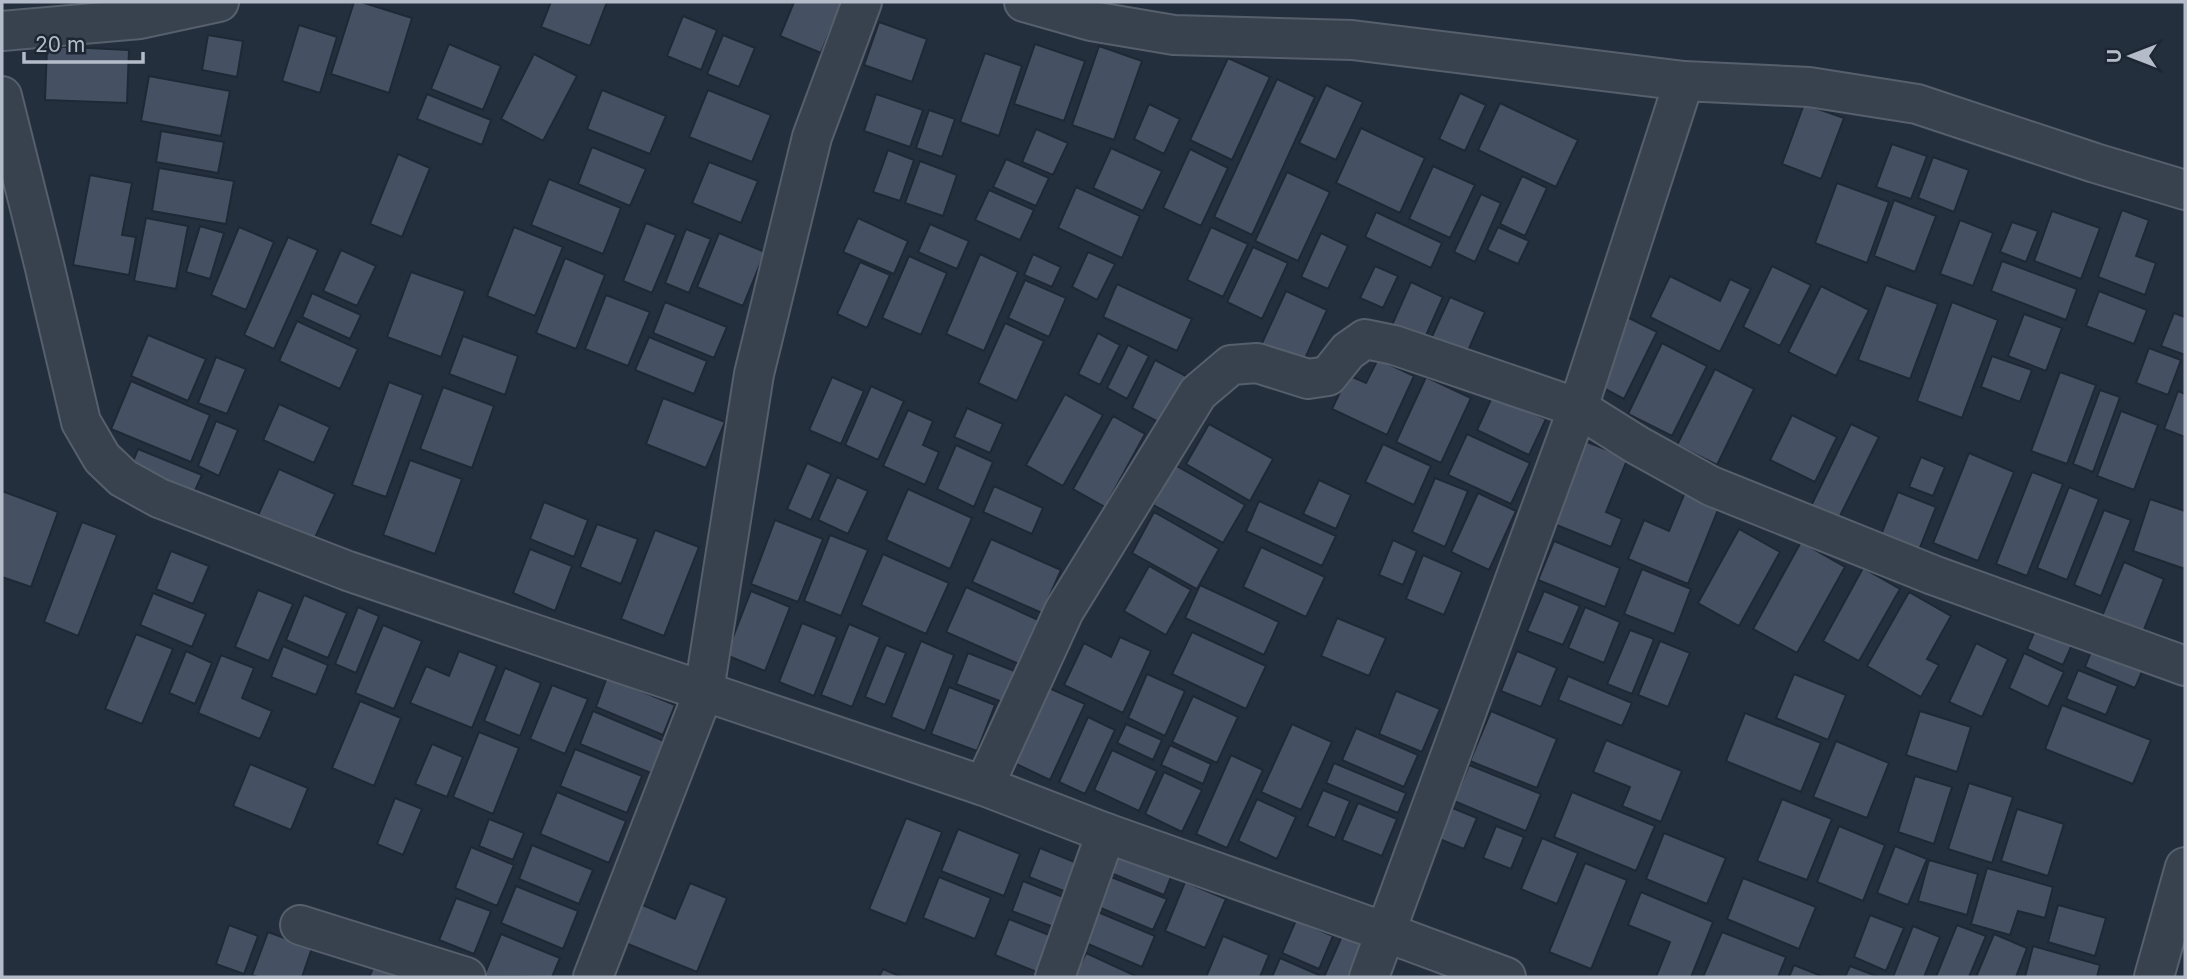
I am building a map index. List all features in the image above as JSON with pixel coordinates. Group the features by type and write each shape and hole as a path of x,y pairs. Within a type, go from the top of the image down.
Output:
{"street":[{"path":"2,31 140,19 219,2"},
{"path":"593,977 704,691 754,374 812,137 862,2"},
{"path":"1024,2 1091,21 1174,35 1352,40 1684,81 1809,87 1917,104 2185,190"},
{"path":"1368,977 1577,408 1684,81"},
{"path":"2,96 81,422 102,458 123,478 159,498 348,571 984,786 1106,833 1506,977"},
{"path":"984,786 1064,611 1198,393 1231,365 1257,363 1308,379 1328,376 1348,351 1366,339 1394,345 1577,408 1711,486 1933,575 2185,666"},
{"path":"1055,977 1106,833"},
{"path":"2154,977 2185,867"},
{"path":"300,925 466,977"}],"building":[{"path":"354,2 412,18 389,93 331,74"},
{"path":"551,2 607,2 590,46 541,27"},
{"path":"794,2 842,2 821,53 780,36"},
{"path":"683,16 717,30 701,70 667,56"},
{"path":"879,22 927,39 912,82 864,65"},
{"path":"299,25 337,37 320,93 282,81"},
{"path":"208,35 243,41 237,77 202,70"},
{"path":"723,35 755,48 739,87 707,74"},
{"path":"449,44 501,66 483,110 431,89"},
{"path":"1035,44 1085,61 1064,121 1014,104"},
{"path":"47,46 129,50 127,103 45,100"},
{"path":"1099,46 1142,61 1114,140 1072,125"},
{"path":"985,53 1022,66 999,136 960,122"},
{"path":"534,54 577,76 543,141 501,119"},
{"path":"1228,58 1270,77 1232,160 1190,140"},
{"path":"149,76 230,91 221,136 141,121"},
{"path":"1277,79 1315,97 1252,235 1214,217"},
{"path":"1326,85 1363,102 1336,160 1299,143"},
{"path":"602,90 666,116 650,154 587,129"},
{"path":"708,90 771,115 752,162 689,137"},
{"path":"1460,93 1486,105 1465,151 1439,139"},
{"path":"427,94 491,120 482,145 417,119"},
{"path":"876,94 923,110 910,147 864,131"},
{"path":"1500,103 1578,140 1556,187 1478,150"},
{"path":"1149,104 1180,119 1164,154 1134,139"},
{"path":"1804,104 1844,118 1821,179 1782,164"},
{"path":"929,110 955,119 942,157 916,148"},
{"path":"1361,128 1425,158 1400,213 1336,183"},
{"path":"1036,129 1068,143 1053,175 1022,162"},
{"path":"161,131 224,142 218,173 156,162"},
{"path":"1892,144 1927,156 1911,199 1876,187"},
{"path":"592,147 646,169 630,206 578,184"},
{"path":"1111,148 1162,171 1143,211 1093,188"},
{"path":"1190,149 1228,168 1201,226 1163,208"},
{"path":"888,150 914,160 900,201 873,192"},
{"path":"398,154 430,168 402,237 370,224"},
{"path":"1933,157 1969,170 1954,212 1918,198"},
{"path":"1006,159 1049,178 1036,206 993,187"},
{"path":"920,161 957,175 943,216 905,203"},
{"path":"709,162 758,181 741,223 692,203"},
{"path":"1433,166 1475,185 1450,238 1409,219"},
{"path":"159,168 234,181 226,224 152,211"},
{"path":"1287,172 1330,192 1298,261 1255,241"},
{"path":"90,175 132,183 122,235 136,237 129,275 73,265"},
{"path":"1522,176 1547,188 1525,236 1500,224"},
{"path":"549,179 621,208 603,254 531,225"},
{"path":"1837,183 1889,202 1867,263 1815,243"},
{"path":"1076,187 1140,216 1122,258 1058,228"},
{"path":"989,190 1034,210 1020,240 975,220"},
{"path":"1481,194 1501,203 1475,262 1454,252"},
{"path":"1894,200 1936,216 1915,272 1874,256"},
{"path":"2122,210 2149,220 2136,256 2156,263 2145,295 2098,277"},
{"path":"2052,211 2100,228 2081,279 2034,261"},
{"path":"1376,212 1442,243 1431,268 1365,237"},
{"path":"146,218 188,226 176,289 134,281"},
{"path":"858,218 908,241 894,274 843,252"},
{"path":"1960,220 1993,233 1973,286 1940,274"},
{"path":"2012,222 2038,231 2026,262 2000,252"},
{"path":"646,223 676,235 652,293 623,281"},
{"path":"930,224 969,241 957,269 918,252"},
{"path":"200,226 224,233 210,279 186,272"},
{"path":"239,227 274,242 246,310 211,295"},
{"path":"514,227 563,247 535,316 487,296"},
{"path":"1211,227 1248,244 1223,297 1187,280"},
{"path":"1498,227 1529,241 1518,264 1487,250"},
{"path":"686,229 711,239 689,293 665,283"},
{"path":"719,233 765,252 743,306 697,287"},
{"path":"1321,233 1348,246 1328,289 1301,277"},
{"path":"288,237 318,250 274,349 244,335"},
{"path":"1253,247 1288,263 1262,319 1227,302"},
{"path":"341,250 376,266 357,306 323,291"},
{"path":"1088,252 1115,264 1097,300 1072,287"},
{"path":"980,254 1018,272 984,351 946,334"},
{"path":"1033,254 1061,267 1052,287 1024,275"},
{"path":"909,256 947,273 921,335 882,318"},
{"path":"565,258 605,275 576,349 536,333"},
{"path":"2002,261 2077,289 2066,320 1991,291"},
{"path":"860,262 890,275 867,328 837,314"},
{"path":"1375,266 1398,276 1383,308 1360,298"},
{"path":"1772,266 1811,285 1780,346 1743,327"},
{"path":"411,272 465,291 441,357 387,337"},
{"path":"1670,276 1720,301 1730,279 1751,289 1720,352 1650,317"},
{"path":"1025,280 1066,298 1049,337 1008,318"},
{"path":"1411,282 1443,297 1424,340 1392,325"},
{"path":"1117,284 1192,319 1177,351 1103,317"},
{"path":"1886,285 1938,304 1910,379 1858,360"},
{"path":"1821,286 1869,310 1836,376 1788,352"},
{"path":"1286,291 1327,310 1298,374 1257,354"},
{"path":"2099,291 2147,310 2134,344 2086,326"},
{"path":"312,293 361,315 350,339 302,317"},
{"path":"606,295 650,312 628,366 585,349"},
{"path":"1450,297 1485,312 1464,360 1429,343"},
{"path":"665,302 727,327 714,358 653,333"},
{"path":"1952,302 1998,320 1962,418 1917,401"},
{"path":"2174,313 2185,317 2185,355 2161,346"},
{"path":"2024,314 2062,328 2046,371 2008,356"},
{"path":"1623,315 1657,332 1624,399 1590,381"},
{"path":"297,321 358,349 340,389 279,361"},
{"path":"1005,323 1044,341 1017,401 978,383"},
{"path":"1098,333 1120,345 1100,385 1078,374"},
{"path":"148,335 206,359 188,401 131,376"},
{"path":"463,336 518,356 505,395 449,374"},
{"path":"649,337 707,361 694,394 635,370"},
{"path":"1662,343 1707,366 1672,436 1628,414"},
{"path":"1128,345 1149,356 1127,399 1107,388"},
{"path":"2149,348 2181,360 2168,395 2136,383"},
{"path":"1992,356 2032,370 2020,402 1981,387"},
{"path":"216,357 246,369 227,414 198,403"},
{"path":"1378,359 1414,376 1387,435 1332,409 1348,375 1366,383"},
{"path":"1155,360 1186,376 1162,424 1132,408"},
{"path":"1715,369 1754,389 1717,465 1677,445"},
{"path":"2060,372 2096,385 2067,464 2031,451"},
{"path":"832,377 864,391 841,444 809,430"},
{"path":"1426,377 1471,398 1441,463 1396,442"},
{"path":"131,381 210,415 191,462 111,429"},
{"path":"389,382 423,395 386,497 352,485"},
{"path":"871,386 904,401 878,460 845,445"},
{"path":"443,387 494,406 472,468 420,449"},
{"path":"2100,390 2120,397 2093,472 2073,464"},
{"path":"2178,391 2185,394 2185,437 2164,429"},
{"path":"1065,394 1103,415 1063,486 1026,465"},
{"path":"1493,395 1546,419 1529,455 1477,430"},
{"path":"663,398 725,422 706,468 646,444"},
{"path":"279,404 330,427 314,463 263,440"},
{"path":"967,408 1003,424 990,453 954,437"},
{"path":"908,410 933,421 923,445 939,452 925,485 883,466"},
{"path":"2121,411 2158,425 2134,490 2097,476"},
{"path":"1792,415 1837,437 1815,482 1770,460"},
{"path":"1113,416 1145,434 1105,507 1073,489"},
{"path":"216,421 238,430 219,476 198,466"},
{"path":"1209,424 1273,459 1250,501 1186,464"},
{"path":"1851,424 1879,437 1838,520 1811,506"},
{"path":"1467,434 1530,463 1511,504 1448,475"},
{"path":"1582,440 1628,458 1606,512 1622,519 1611,547 1549,522"},
{"path":"1383,444 1431,466 1414,505 1365,482"},
{"path":"956,445 993,462 974,507 937,489"},
{"path":"138,449 202,475 192,497 129,471"},
{"path":"1969,453 2014,472 1978,561 1933,543"},
{"path":"1921,457 1945,467 1933,496 1909,487"},
{"path":"410,460 462,479 435,554 383,535"},
{"path":"807,463 831,474 811,520 787,509"},
{"path":"1175,465 1245,505 1223,543 1153,505"},
{"path":"279,469 335,494 314,540 258,515"},
{"path":"2032,472 2063,484 2027,576 1996,564"},
{"path":"837,477 868,491 848,534 818,520"},
{"path":"1435,478 1468,491 1445,547 1412,532"},
{"path":"1319,480 1351,495 1336,529 1303,514"},
{"path":"1688,485 1722,500 1688,584 1628,559 1644,520 1669,531"},
{"path":"994,486 1043,508 1032,534 983,512"},
{"path":"2069,487 2099,499 2067,580 2037,568"},
{"path":"908,489 972,518 950,569 886,540"},
{"path":"2,491 58,512 31,587 2,577"},
{"path":"1898,492 1936,507 1917,555 1879,540"},
{"path":"1478,493 1516,511 1489,570 1451,552"},
{"path":"2150,499 2185,511 2185,569 2133,551"},
{"path":"1259,501 1336,536 1322,566 1246,531"},
{"path":"544,502 588,520 574,557 530,539"},
{"path":"2104,510 2131,520 2101,596 2074,585"},
{"path":"1154,512 1219,549 1197,589 1132,553"},
{"path":"775,520 823,539 798,602 751,584"},
{"path":"82,522 117,535 78,636 44,622"},
{"path":"597,524 638,539 621,584 580,567"},
{"path":"1739,529 1780,552 1739,626 1698,603"},
{"path":"655,530 699,547 664,636 621,619"},
{"path":"830,535 868,550 841,616 804,601"},
{"path":"991,539 1061,570 1042,613 972,582"},
{"path":"1393,540 1417,551 1403,585 1379,575"},
{"path":"1554,541 1620,568 1605,607 1538,580"},
{"path":"1801,542 1845,567 1797,653 1753,629"},
{"path":"1261,547 1325,577 1306,617 1243,587"},
{"path":"530,549 572,566 555,611 513,593"},
{"path":"171,551 209,566 193,604 156,589"},
{"path":"883,554 949,583 926,634 861,605"},
{"path":"1423,555 1462,572 1444,615 1406,599"},
{"path":"2124,562 2164,579 2143,632 2102,616"},
{"path":"1149,566 1191,590 1166,635 1124,611"},
{"path":"1863,568 1900,589 1859,661 1823,641"},
{"path":"1642,569 1691,589 1674,634 1624,614"},
{"path":"1200,585 1279,622 1264,655 1185,618"},
{"path":"966,587 1047,624 1028,668 946,632"},
{"path":"258,590 293,604 269,661 235,647"},
{"path":"751,591 790,607 765,671 726,655"},
{"path":"1544,591 1580,606 1563,645 1527,631"},
{"path":"1909,592 1951,616 1927,659 1939,665 1921,697 1867,666"},
{"path":"153,593 206,614 192,647 140,625"},
{"path":"304,595 347,613 328,658 286,640"},
{"path":"358,607 379,616 356,673 335,664"},
{"path":"1585,607 1620,622 1604,663 1568,648"},
{"path":"1337,618 1386,638 1369,676 1321,656"},
{"path":"2039,621 2075,638 2063,665 2027,649"},
{"path":"802,623 837,637 814,696 779,682"},
{"path":"849,624 880,637 852,707 821,695"},
{"path":"383,625 422,641 394,709 355,693"},
{"path":"1630,630 1654,639 1632,694 1607,684"},
{"path":"1192,632 1266,666 1246,709 1172,674"},
{"path":"136,634 173,649 142,724 105,709"},
{"path":"1120,637 1151,651 1123,713 1064,685 1084,643 1111,657"},
{"path":"2096,639 2147,660 2135,688 2085,667"},
{"path":"921,641 954,655 925,731 891,717"},
{"path":"1660,641 1690,653 1668,707 1638,695"},
{"path":"1976,643 2008,659 1982,717 1949,702"},
{"path":"886,645 906,653 885,705 865,697"},
{"path":"283,646 328,665 316,695 271,677"},
{"path":"186,651 212,663 195,704 169,693"},
{"path":"459,651 497,666 472,728 410,703 426,666 449,676"},
{"path":"1517,651 1557,668 1541,707 1501,691"},
{"path":"968,653 1022,674 1010,705 956,684"},
{"path":"2024,653 2064,672 2048,707 2009,688"},
{"path":"221,655 254,668 242,698 272,711 260,739 198,713"},
{"path":"505,668 541,683 520,736 484,721"},
{"path":"2078,670 2118,686 2106,715 2066,699"},
{"path":"1147,674 1185,691 1165,736 1128,718"},
{"path":"1794,674 1846,695 1828,740 1776,718"},
{"path":"1568,676 1632,703 1622,726 1558,700"},
{"path":"607,677 675,705 663,735 596,707"},
{"path":"552,685 588,699 565,754 530,739"},
{"path":"949,687 995,705 977,751 931,734"},
{"path":"1049,688 1085,704 1050,780 1014,763"},
{"path":"1396,691 1440,709 1422,752 1379,734"},
{"path":"1193,696 1238,717 1217,763 1172,742"},
{"path":"360,701 401,718 374,786 332,768"},
{"path":"2062,705 2151,740 2133,784 2045,749"},
{"path":"593,711 664,741 651,773 580,744"},
{"path":"1491,711 1557,739 1537,788 1470,761"},
{"path":"1920,711 1971,727 1957,772 1906,755"},
{"path":"1745,713 1821,743 1801,792 1726,761"},
{"path":"1088,717 1115,730 1085,794 1059,782"},
{"path":"1126,724 1162,740 1153,760 1117,743"},
{"path":"1292,724 1332,742 1301,810 1261,792"},
{"path":"1356,728 1418,755 1404,787 1342,760"},
{"path":"479,732 519,748 493,814 453,797"},
{"path":"1606,740 1682,771 1661,822 1622,806 1630,787 1593,772"},
{"path":"1836,741 1889,763 1867,818 1813,797"},
{"path":"432,744 463,757 447,797 415,784"},
{"path":"1170,745 1211,764 1203,784 1161,765"},
{"path":"575,749 642,776 627,813 560,786"},
{"path":"1112,750 1157,771 1139,811 1094,790"},
{"path":"1231,755 1263,770 1227,848 1196,834"},
{"path":"1334,763 1406,793 1398,813 1326,783"},
{"path":"250,764 308,788 291,830 233,806"},
{"path":"1469,765 1541,794 1526,831 1454,801"},
{"path":"1164,772 1202,790 1182,832 1145,814"},
{"path":"1915,776 1952,787 1934,844 1898,832"},
{"path":"1969,783 2013,797 1992,863 1948,849"},
{"path":"1323,790 1350,801 1335,838 1307,826"},
{"path":"557,792 626,821 609,863 540,834"},
{"path":"1572,792 1655,826 1636,871 1554,837"},
{"path":"395,798 422,809 403,855 377,844"},
{"path":"1257,799 1296,817 1277,859 1238,841"},
{"path":"1782,799 1832,819 1807,880 1757,861"},
{"path":"1358,803 1397,819 1382,856 1342,840"},
{"path":"1450,807 1477,818 1464,849 1437,838"},
{"path":"2017,809 2064,824 2048,876 2001,861"},
{"path":"906,818 942,832 906,924 869,909"},
{"path":"489,819 524,833 513,860 479,846"},
{"path":"1496,826 1524,837 1511,869 1483,858"},
{"path":"1839,826 1885,845 1863,901 1817,882"},
{"path":"958,829 1020,854 1004,896 941,871"},
{"path":"1664,833 1726,858 1707,904 1646,879"},
{"path":"1542,838 1578,853 1557,904 1521,889"},
{"path":"532,845 593,870 579,904 519,879"},
{"path":"1116,845 1174,869 1164,895 1106,871"},
{"path":"1895,846 1927,859 1908,905 1877,893"},
{"path":"471,847 514,865 497,906 455,888"},
{"path":"1040,848 1082,865 1071,894 1029,877"},
{"path":"1929,860 1978,874 1967,915 1918,901"},
{"path":"1585,863 1627,880 1591,969 1549,952"},
{"path":"1987,868 2053,887 2045,918 2018,911 2010,935 1971,924"},
{"path":"1101,873 1167,899 1153,930 1089,903"},
{"path":"939,877 991,898 975,939 923,918"},
{"path":"1743,878 1816,907 1799,949 1727,919"},
{"path":"1023,881 1068,899 1056,928 1012,911"},
{"path":"1185,882 1226,899 1205,948 1165,931"},
{"path":"690,883 727,898 697,972 623,942 638,903 675,919"},
{"path":"516,886 578,911 563,949 501,923"},
{"path":"1641,892 1713,922 1691,977 1656,977 1670,942 1628,925"},
{"path":"456,898 491,911 474,954 439,940"},
{"path":"2058,905 2106,918 2095,956 2048,942"},
{"path":"1086,907 1155,936 1142,967 1074,938"},
{"path":"1870,915 1904,928 1886,971 1854,957"},
{"path":"1009,919 1054,937 1039,973 995,955"},
{"path":"1296,920 1333,936 1319,969 1282,953"},
{"path":"229,925 258,936 244,974 216,964"},
{"path":"1957,925 1986,936 1969,977 1936,977"},
{"path":"1913,926 1940,937 1924,977 1893,977"},
{"path":"268,932 312,948 302,977 252,975"},
{"path":"1722,932 1786,957 1778,977 1703,977"},
{"path":"501,934 560,958 552,977 484,976"},
{"path":"1994,934 2027,948 2016,977 1976,977"},
{"path":"1223,936 1269,955 1260,977 1206,977"},
{"path":"1342,936 1373,950 1362,977 1324,977"},
{"path":"2033,946 2100,965 2097,977 2025,977"},
{"path":"1086,953 1138,977 1074,977"},
{"path":"1280,958 1319,975 1272,977"},
{"path":"376,962 412,977 369,977"},
{"path":"1794,965 1824,977 1789,977"},
{"path":"1850,966 1879,977 1845,977"},
{"path":"883,969 902,977 879,977"}]}
